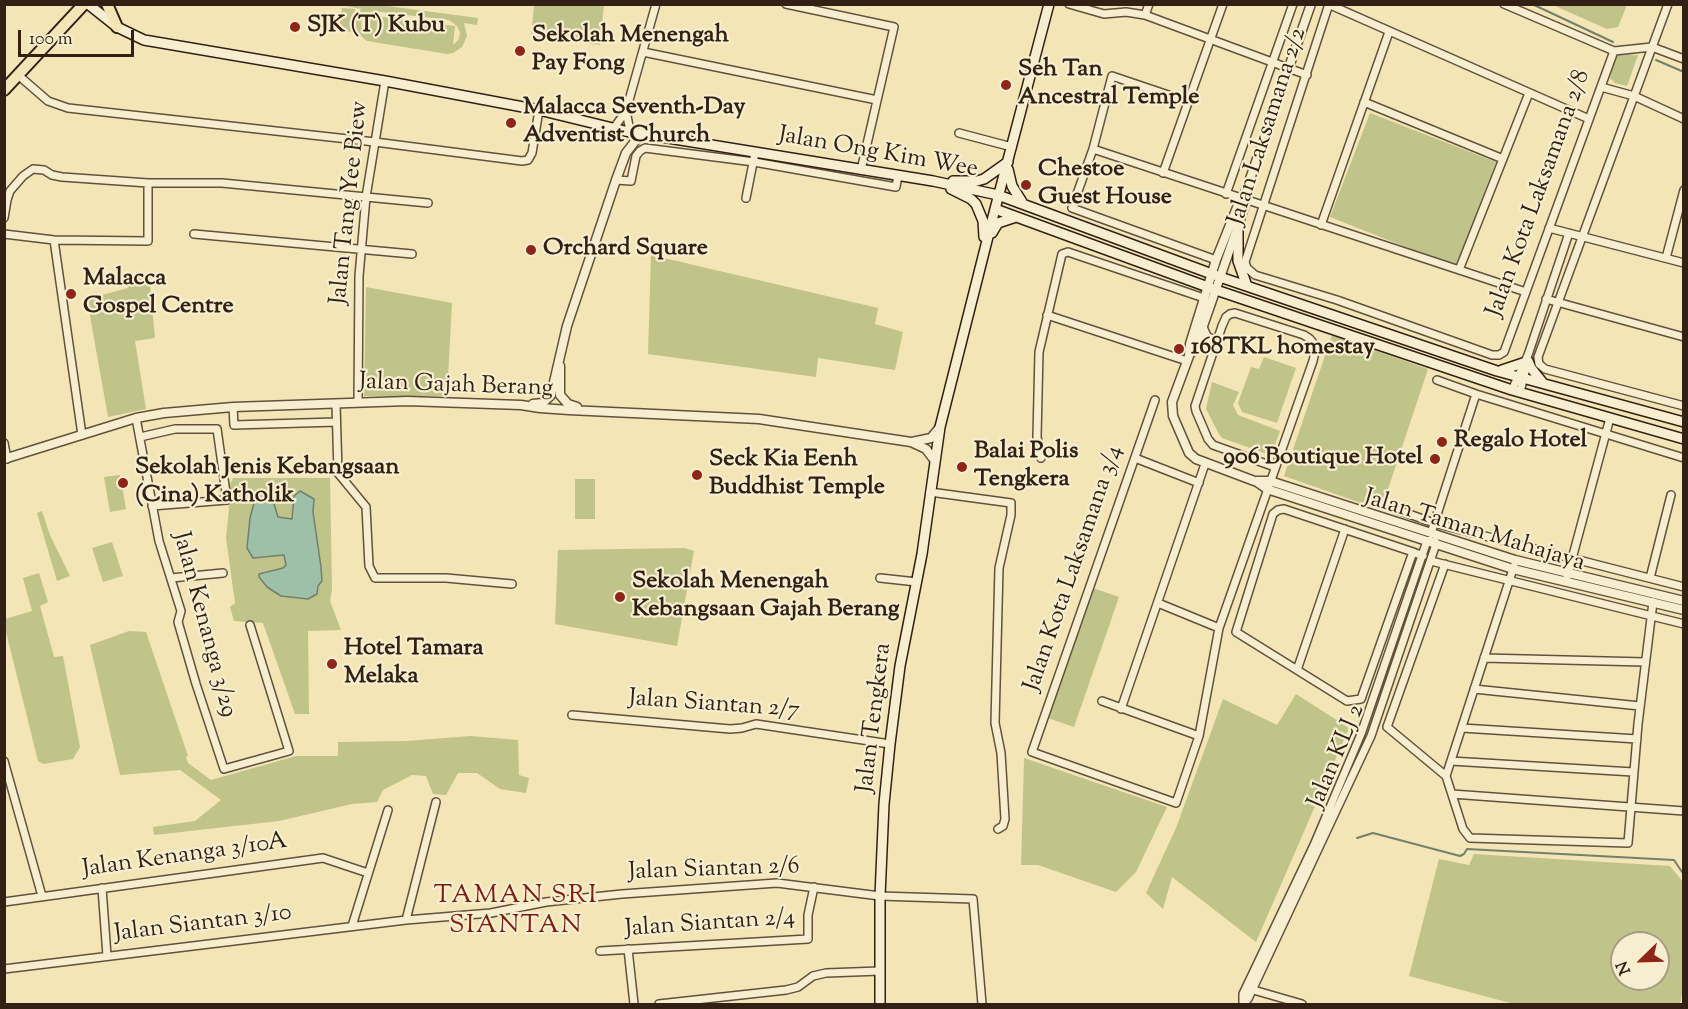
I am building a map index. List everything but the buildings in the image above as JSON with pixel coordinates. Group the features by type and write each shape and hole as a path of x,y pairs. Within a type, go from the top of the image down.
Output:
{"main road":[{"path":"4,90 84,4"},
{"name":"Jalan Ong Kim Wee","path":"88,4 117,27 144,40 385,81 539,111 755,158 861,170 933,181 998,195 1247,286 1497,371 1683,422"},
{"path":"107,4 117,27"},
{"name":"Jalan Tengkera","path":"880,1005 880,896 884,804 890,744 900,666 917,582 940,427 994,208 1049,4"},
{"path":"933,181 976,181 992,175 1008,162"},
{"path":"1008,162 1011,186 1022,202"},
{"path":"933,181 964,195 976,204 982,221 985,246"},
{"path":"994,208 1211,289 1516,391 1683,439"},
{"path":"985,246 998,223 1018,216"},
{"path":"1238,226 1238,261 1247,286"},
{"path":"1497,371 1507,370 1526,360 1545,385"}],"street":[{"path":"614,128 626,111 656,4"},
{"path":"786,4 894,27 861,170"},
{"path":"1069,4 1104,14 1126,12 1145,15 1307,75"},
{"path":"1145,15 1149,4"},
{"path":"1163,173 1223,4"},
{"path":"1226,194 1293,4"},
{"path":"1216,275 1216,260 1238,205 1243,199 1311,4"},
{"path":"1504,4 1614,51 1652,47 1683,59"},
{"path":"1668,4 1538,357 1539,364 1545,369 1683,406"},
{"path":"1329,5 1589,119"},
{"name":"Jalan Laksamana 2/2","path":"1329,5 1245,262 1250,272 1492,355 1504,352"},
{"path":"1321,225 1389,32"},
{"name":"Jalan Kota Laksamana 2/8","path":"1504,352 1614,51"},
{"path":"643,52 877,100"},
{"path":"18,75 48,100 68,108 375,142 522,161 528,160 532,153 539,111"},
{"path":"1189,102 1112,76 1093,149 1072,208 1216,260"},
{"name":"Jalan Tang Yee Biew","path":"357,402 361,248 366,197 385,81"},
{"path":"1600,87 1634,96 1683,119"},
{"path":"1459,270 1529,93"},
{"path":"1364,102 1503,159"},
{"path":"626,111 630,131"},
{"path":"520,405 543,403 551,395 567,326 616,180 626,153 636,140 645,134"},
{"path":"959,134 1012,147"},
{"path":"616,180 631,181 636,156 645,148 755,158 896,187 898,176"},
{"path":"1093,149 1526,292"},
{"path":"746,198 755,158"},
{"path":"4,218 10,191 33,168 62,177 148,183 222,183 428,203"},
{"path":"4,234 54,240 148,241 148,183"},
{"path":"1666,258 1683,190"},
{"path":"1211,289 1238,226 1244,207 1243,199"},
{"path":"1549,228 1683,262"},
{"path":"1516,391 1569,232"},
{"path":"194,234 412,254"},
{"path":"54,240 82,435"},
{"path":"1041,458 1037,437 1038,352 1062,254 1068,252 1204,298"},
{"name":"Jalan Taman Mahajaya","path":"1211,289 1204,298 1188,358 1172,402 1172,413 1189,453 1205,464 1257,482 1413,527 1432,539 1452,540 1514,565"},
{"name":"Jalan Taman Mahajaya","path":"1188,358 1196,346 1203,327 1211,289"},
{"path":"1546,299 1683,337"},
{"path":"1102,701 1199,736 1219,628 1313,362 1314,344 1304,335 1235,313 1226,317 1195,406 1208,439 1213,445 1275,467"},
{"path":"1047,315 1188,358"},
{"path":"1203,327 1207,336 1217,342"},
{"path":"559,360 560,395 564,401 573,406 598,411"},
{"path":"1437,380 1683,458"},
{"path":"1432,539 1434,523 1476,394"},
{"name":"Jalan Kota Laksamana 3/4","path":"1155,400 1032,752 1176,803 1199,736"},
{"name":"Jalan Gajah Berang","path":"6,459 136,418 188,410 407,401 520,405 759,420 911,442 926,449 935,461"},
{"path":"336,404 338,473 366,507 369,566 375,578 446,578 512,584"},
{"path":"233,407 234,425 336,422"},
{"name":"Jalan Kenanga 3/29","path":"136,418 159,541 181,611 178,621 224,769 289,751 250,625"},
{"path":"1568,577 1610,418"},
{"path":"911,442 931,438 940,427"},
{"path":"140,437 175,429 217,429 227,500 152,506"},
{"path":"4,443 6,459"},
{"path":"1134,458 1199,483"},
{"path":"1121,708 1205,464"},
{"name":"Jalan Taman Mahajaya","path":"1269,485 1514,565 1683,601"},
{"path":"930,492 1011,503 1011,515 999,568 995,723 1001,753 1005,819 1003,826 998,830"},
{"path":"1650,578 1671,495"},
{"path":"1413,552 1360,699 1347,701 1236,632 1273,514 1278,510 1284,509 1413,552 1423,556"},
{"path":"1395,509 1434,523 1683,587"},
{"path":"1297,670 1345,530"},
{"name":"Jalan KLJ 2","path":"1317,846 1361,734 1423,556 1432,539"},
{"name":"Jalan KLJ 2","path":"1243,1004 1371,736 1431,561 1432,539"},
{"path":"1431,561 1683,624"},
{"path":"1445,564 1387,726 1446,776 1463,829 1470,838 1628,843 1633,772 1653,602"},
{"path":"1446,776 1514,565"},
{"path":"171,578 223,573"},
{"name":"Jalan Taman Mahajaya","path":"1568,577 1683,610"},
{"path":"880,578 917,582"},
{"path":"1158,603 1219,628"},
{"path":"1484,658 1645,662"},
{"path":"1474,689 1640,706"},
{"name":"Jalan Siantan 2/7","path":"572,715 730,729 756,724 890,744"},
{"path":"1462,728 1637,739"},
{"path":"4,761 42,896"},
{"path":"1451,761 1633,772"},
{"path":"1452,794 1683,811"},
{"path":"406,920 436,802"},
{"path":"352,926 388,810"},
{"name":"Jalan Kenanga 3/10A","path":"4,902 323,858 368,873"},
{"name":"Jalan Siantan 2/6","path":"406,920 491,913 546,902 622,894 777,883 880,896 973,899 982,1005"},
{"name":"Jalan Siantan 2/4","path":"600,951 808,939 808,915 814,887"},
{"path":"102,888 107,956"},
{"name":"Jalan Siantan 3/10","path":"4,969 406,920"},
{"path":"628,949 634,1005"},
{"path":"659,1005 786,990 798,987 813,976 826,973 880,971"},
{"path":"1249,989 1302,1005"}],"shaded area":[{"path":"380,5 478,18 477,25 464,23 467,36 462,47 447,54 367,41 356,32 354,22 352,32 339,30 342,8 355,9 354,18 361,9 346,6","holes":["373,11 449,20 457,26 460,32 459,39 453,45 455,26 368,15 365,33 361,26 365,14"]},
{"path":"534,5 604,5 600,45 531,37"},
{"path":"1553,5 1627,5 1618,27 1607,29"},
{"path":"1620,54 1638,55 1627,86 1615,83 1610,78 1614,59"},
{"path":"1370,113 1496,162 1456,267 1330,217"},
{"path":"651,255 878,308 875,324 903,332 895,370 818,358 816,377 648,354"},
{"path":"126,274 149,275 155,338 135,341 146,409 108,417 87,299 128,288"},
{"path":"366,287 452,303 447,396 364,396"},
{"path":"1332,335 1428,369 1381,510 1284,476"},
{"path":"1264,357 1296,368 1277,423 1242,412 1238,403 1251,367 1259,369"},
{"path":"1212,382 1239,392 1233,405 1238,415 1280,431 1273,450 1267,454 1222,438 1206,409"},
{"path":"120,475 126,509 110,512 104,477"},
{"path":"233,478 330,478 332,589 330,601 341,630 308,631 309,714 295,714 263,623 234,621 230,607 235,603 226,538 229,509 228,488"},
{"path":"575,479 595,479 595,519 575,519"},
{"path":"300,491 314,499 313,512 321,567 322,581 318,586 317,594 308,599 281,596 267,587 259,577 259,574 283,568 286,565 284,555 253,558 247,548 250,518 255,499 268,498 274,504 278,517 292,519 294,496"},
{"path":"42,511 50,535 70,576 57,581 37,513"},
{"path":"112,542 123,576 103,582 92,548"},
{"path":"685,548 694,551 677,646 555,624 558,550"},
{"path":"39,573 48,602 40,606 54,657 63,656 80,747 73,759 43,764 38,761 4,624 5,619 32,611 23,578"},
{"path":"1093,588 1119,597 1074,727 1048,718"},
{"path":"129,631 146,632 188,756 186,757 188,763 211,780 296,756 338,756 338,742 406,741 471,736 518,740 519,775 529,778 526,793 500,789 477,773 458,773 446,795 433,794 426,776 412,775 383,790 377,802 352,804 279,821 154,835 153,827 195,821 221,800 180,770 120,775 90,645"},
{"path":"1296,694 1349,728 1256,942 1172,877 1163,909 1146,893 1176,828 1223,699 1277,725"},
{"path":"1024,758 1167,807 1136,872 1116,892 1038,865 1021,865"},
{"path":"1474,854 1670,866 1683,882 1684,985 1680,1004 1514,1004 1409,976 1439,859 1469,865"}],"waterway":[{"path":"1532,4 1613,42"},
{"path":"1656,60 1684,72"},
{"path":"1357,838 1373,833 1460,856 1467,849 1674,860 1682,872"}],"place":[{"name":"SJK (T) Kubu","path":"295,27"},
{"name":"Sekolah Menengah Pay Fong","path":"520,51"},
{"name":"Seh Tan Ancestral Temple","path":"1006,85"},
{"name":"Malacca Seventh-Day Adventist Church","path":"511,123"},
{"name":"Chestoe Guest House","path":"1026,185"},
{"name":"Orchard Square","path":"531,250"},
{"name":"Malacca Gospel Centre","path":"71,294"},
{"name":"168TKL homestay","path":"1179,349"},
{"name":"Regalo Hotel","path":"1442,442"},
{"name":"906 Boutique Hotel","path":"1435,459"},
{"name":"Balai Polis Tengkera","path":"962,467"},
{"name":"Seck Kia Eenh Buddhist Temple","path":"697,475"},
{"name":"Sekolah Jenis Kebangsaan (Cina) Katholik","path":"123,483"},
{"name":"Sekolah Menengah Kebangsaan Gajah Berang","path":"620,597"},
{"name":"Hotel Tamara Melaka","path":"332,664"}],"district":[{"name":"TAMAN SRI SIANTAN","path":"516,913"}]}
